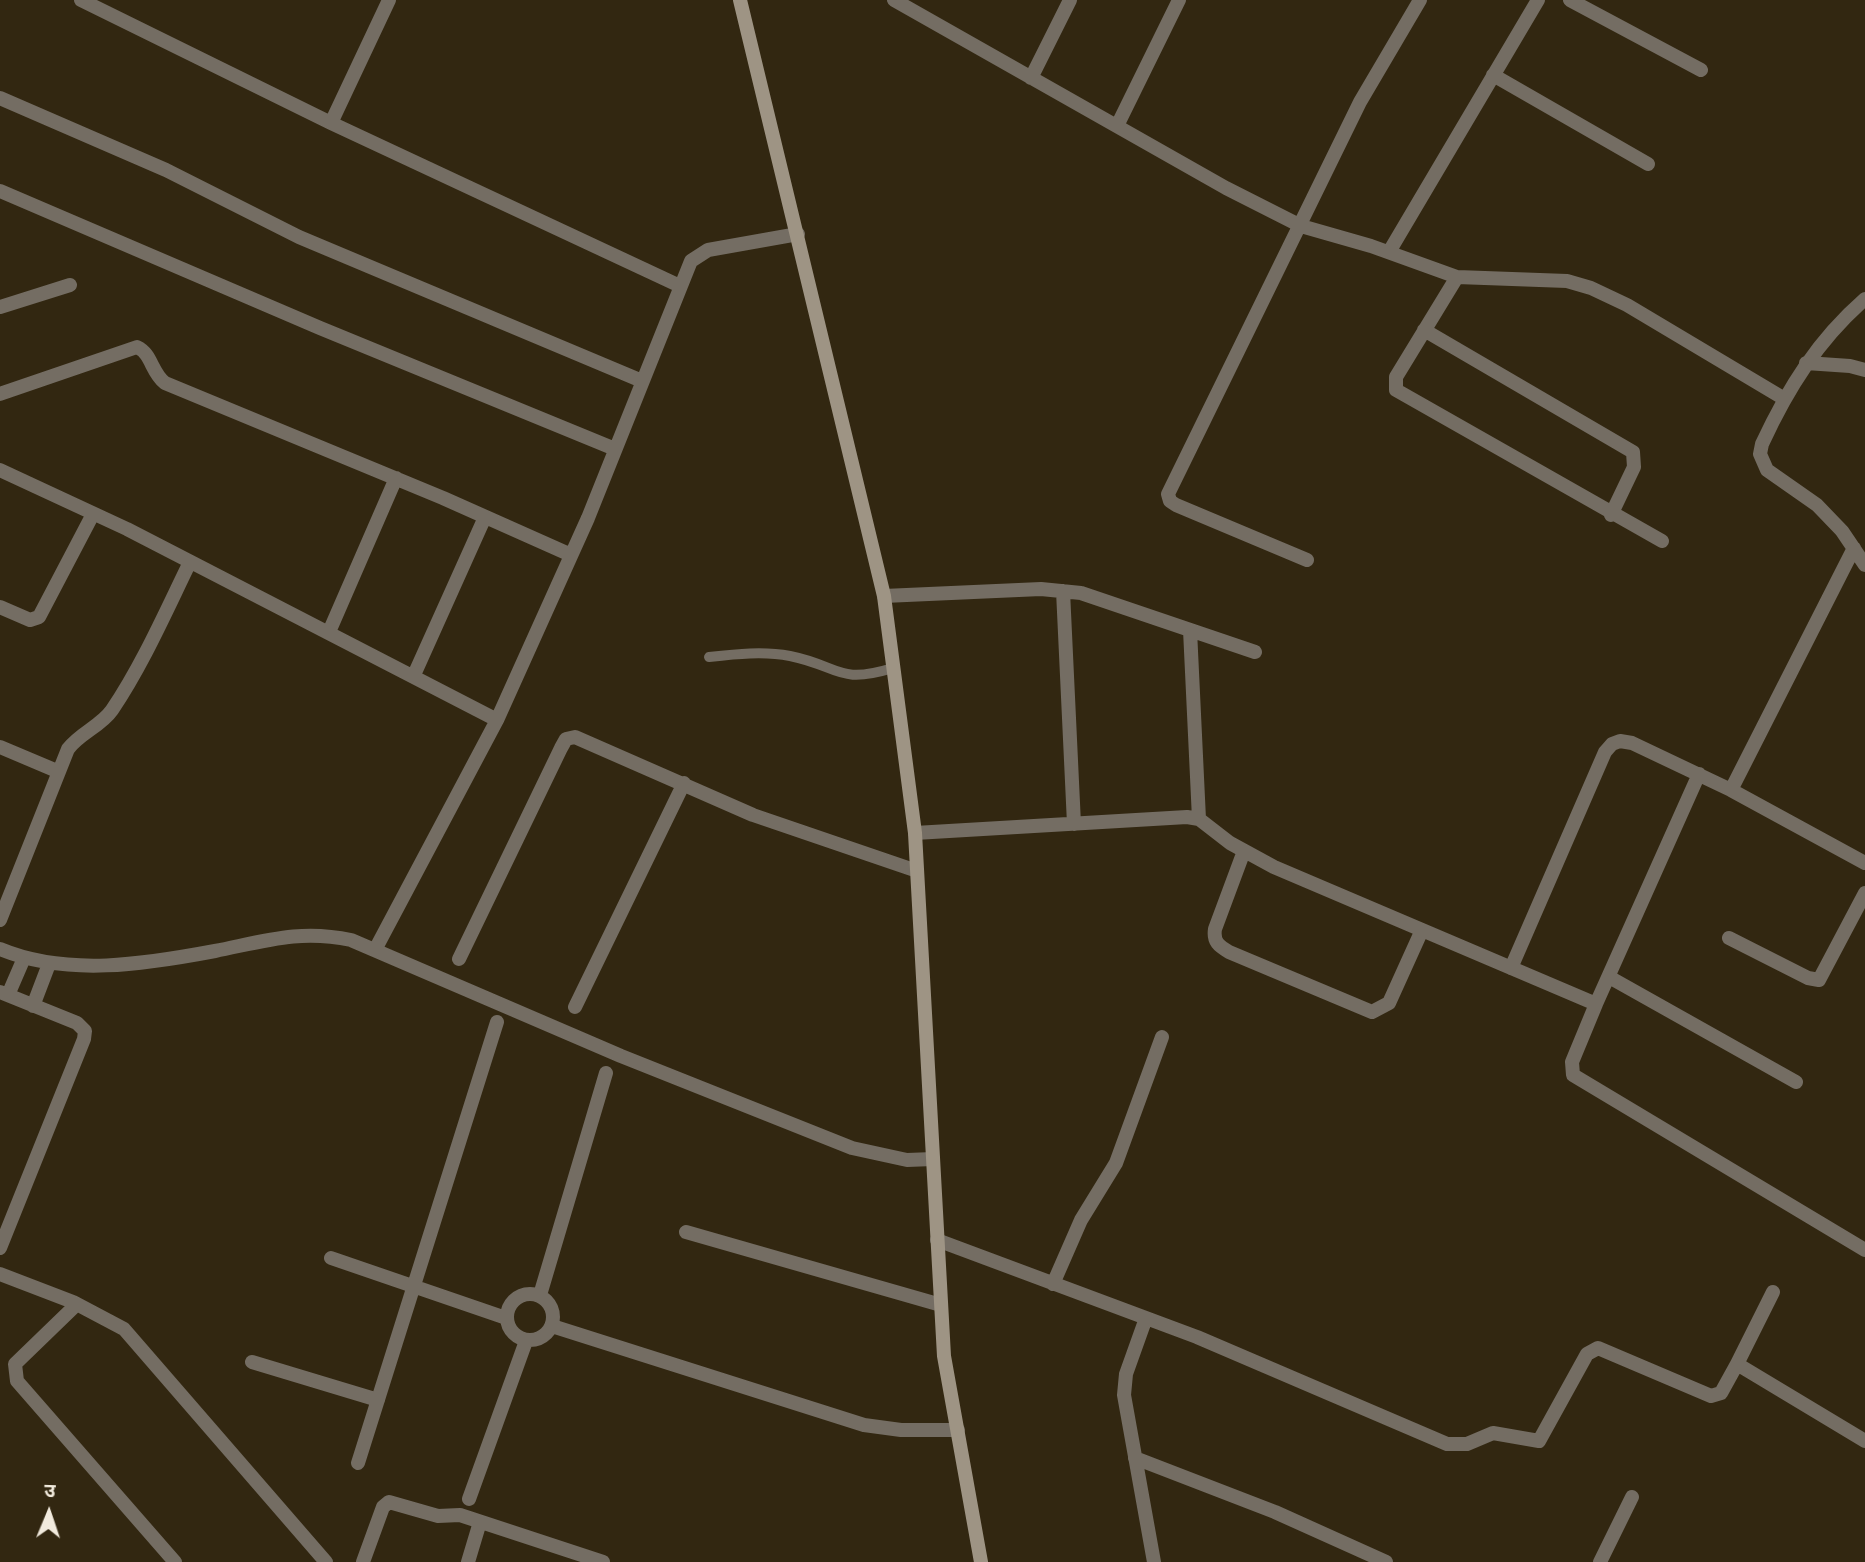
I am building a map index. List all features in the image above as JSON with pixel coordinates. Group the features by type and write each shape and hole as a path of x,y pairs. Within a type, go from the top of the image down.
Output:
{"street":[{"path":"81,0 331,123 680,286"},
{"path":"331,123 389,0"},
{"path":"740,0 884,596 915,833 944,1356 981,1562"},
{"path":"894,0 1267,211 1301,226 1389,252 1457,277 1567,282 1591,288 1627,305 1783,398"},
{"path":"1031,78 1070,0"},
{"path":"1117,126 1179,0"},
{"path":"1307,561 1176,505 1170,501 1168,494 1360,102 1420,0"},
{"path":"1389,252 1538,0"},
{"path":"1570,0 1701,70"},
{"path":"1493,75 1648,164"},
{"path":"0,98 166,170 299,237 642,381"},
{"path":"0,191 320,328 615,449"},
{"path":"376,948 497,720 571,555 691,261 697,255 798,234"},
{"path":"1457,277 1396,377 1395,390 1611,515 1662,541"},
{"path":"0,307 70,285"},
{"path":"1865,299 1845,317 1806,363 1783,398 1762,444 1762,463 1767,470 1817,505 1865,565"},
{"path":"1424,330 1633,452 1634,467 1611,515"},
{"path":"0,394 137,347 148,355 154,374 165,383 396,478 571,555"},
{"path":"1806,363 1850,366 1865,370"},
{"path":"0,470 190,562 497,720"},
{"path":"329,632 396,478"},
{"path":"0,607 30,620 38,617 93,514"},
{"path":"414,675 485,517"},
{"path":"1731,790 1854,548"},
{"path":"0,920 57,771 76,739 110,713 152,640 190,562"},
{"path":"884,596 1041,589 1063,591 1104,601 1255,652"},
{"path":"1063,591 1074,824"},
{"path":"1190,630 1199,819"},
{"path":"459,959 566,739 575,737 585,739 753,815 917,871"},
{"path":"1511,968 1605,752 1612,744 1632,743 1699,774 1865,863"},
{"path":"0,747 57,771"},
{"path":"1699,774 1596,1004 1572,1062 1573,1075 1865,1250"},
{"path":"575,1007 684,783"},
{"path":"915,833 1199,819 1244,851 1274,867 1596,1004"},
{"path":"1244,851 1215,929 1214,938 1229,952 1372,1012 1388,1003 1422,930"},
{"path":"1729,939 1808,978 1819,980 1865,893"},
{"path":"0,949 49,964 78,967 175,958 298,934 324,935 376,948 621,1056 852,1148 879,1156 933,1159"},
{"path":"0,1248 84,1039 83,1026 4,994 24,958"},
{"path":"33,1006 49,964"},
{"path":"1609,977 1796,1082"},
{"path":"358,1463 497,1022"},
{"path":"1054,1283 1081,1220 1116,1163 1162,1037"},
{"path":"540,1295 606,1073"},
{"path":"686,1232 941,1305"},
{"path":"937,1240 1146,1318 1437,1440 1458,1445 1493,1433 1539,1441 1592,1350 1598,1348 1711,1396 1721,1393 1773,1292"},
{"path":"331,1258 506,1318"},
{"path":"0,1274 77,1304 124,1329 326,1562"},
{"path":"525,1294 540,1295 553,1312 552,1326 542,1337 526,1340 512,1333 506,1318 507,1310 517,1297 525,1294"},
{"path":"77,1304 20,1359 14,1372 18,1381 175,1562"},
{"path":"1146,1318 1126,1374 1124,1395 1154,1562"},
{"path":"552,1326 864,1425 901,1430 958,1430"},
{"path":"469,1499 526,1340"},
{"path":"252,1362 378,1400"},
{"path":"1737,1364 1865,1441"},
{"path":"1135,1458 1275,1512 1386,1562"},
{"path":"1600,1562 1632,1497"},
{"path":"363,1562 383,1507 389,1502 433,1515 460,1515 603,1562"},
{"path":"468,1562 480,1522"}],"lane":[{"path":"709,657 737,653 787,656 848,676 864,677 893,668"}]}
